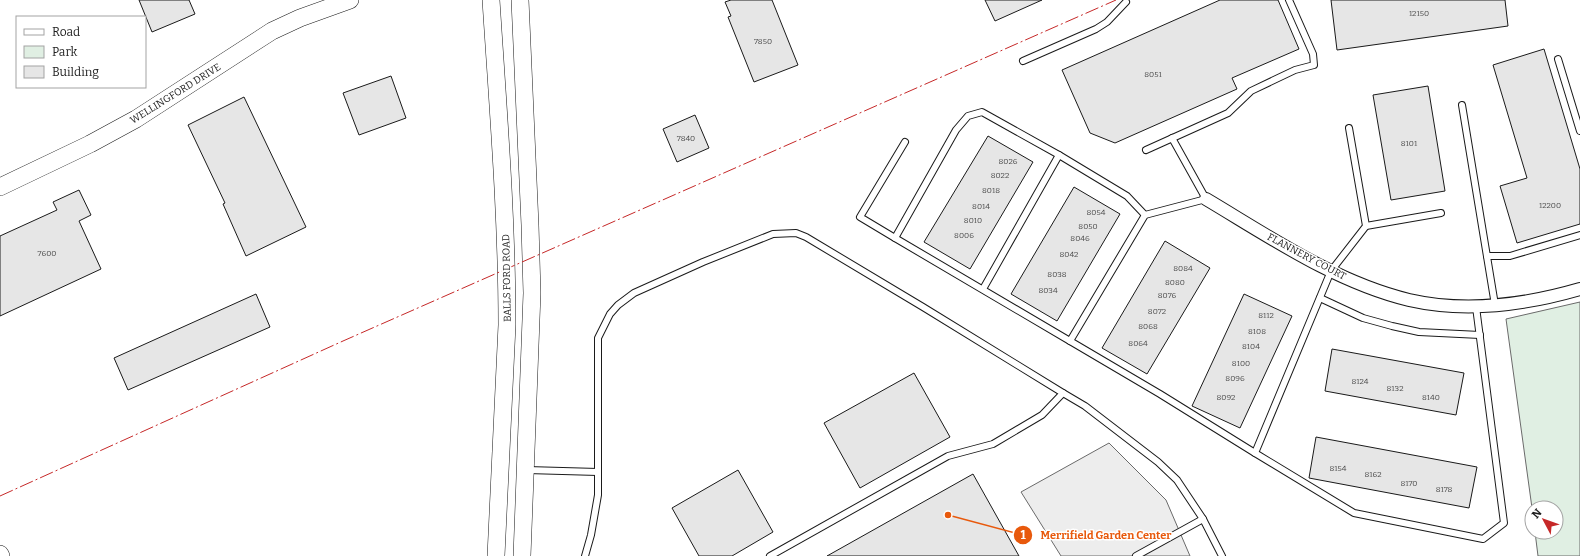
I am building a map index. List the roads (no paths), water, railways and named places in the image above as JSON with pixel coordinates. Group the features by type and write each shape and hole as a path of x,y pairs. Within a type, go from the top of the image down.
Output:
{"main road":[{"name":"WELLINGFORD DRIVE","path":"0,187 90,144 136,119 272,31 300,18 350,0"},
{"name":"BALLS FORD ROAD","path":"492,0 507,260 507,326 496,556"},
{"path":"520,0 532,294 522,556"},
{"path":"502,423 512,457 517,464 526,470"}],"street":[{"name":"FLANNERY COURT","path":"1206,199 1298,254 1331,271 1373,288 1409,300 1476,307 1513,304 1559,295 1580,288"}],"lane":[{"path":"1146,150 1228,113 1251,91 1295,70 1314,65 1313,54 1289,0"},
{"path":"1023,61 1096,29 1107,22 1127,1"},
{"path":"1558,59 1580,131"},
{"path":"1462,105 1495,305"},
{"path":"895,238 956,130 968,116 982,112 1059,155 1127,196 1145,215"},
{"path":"1349,128 1366,226"},
{"path":"1070,341 1145,215 1206,199 1172,138"},
{"path":"905,142 860,217 1160,394 1354,513 1483,538 1504,523 1476,307"},
{"path":"983,289 1059,155"},
{"path":"1255,453 1331,271 1366,226 1441,213"},
{"path":"585,556 591,535 598,495 598,338 610,314 618,305 634,293 703,262 773,234 796,232 1086,406 1158,462 1177,480 1203,519 1222,556"},
{"path":"1486,256 1510,256 1580,235"},
{"path":"1320,298 1363,318 1392,326 1419,332 1480,335"},
{"path":"770,556 948,456 993,444 1042,415 1063,393"},
{"path":"526,470 598,472"},
{"path":"1136,556 1203,519"}],"place":[{"name":"Merrifield Garden Center","path":"948,515"}]}
